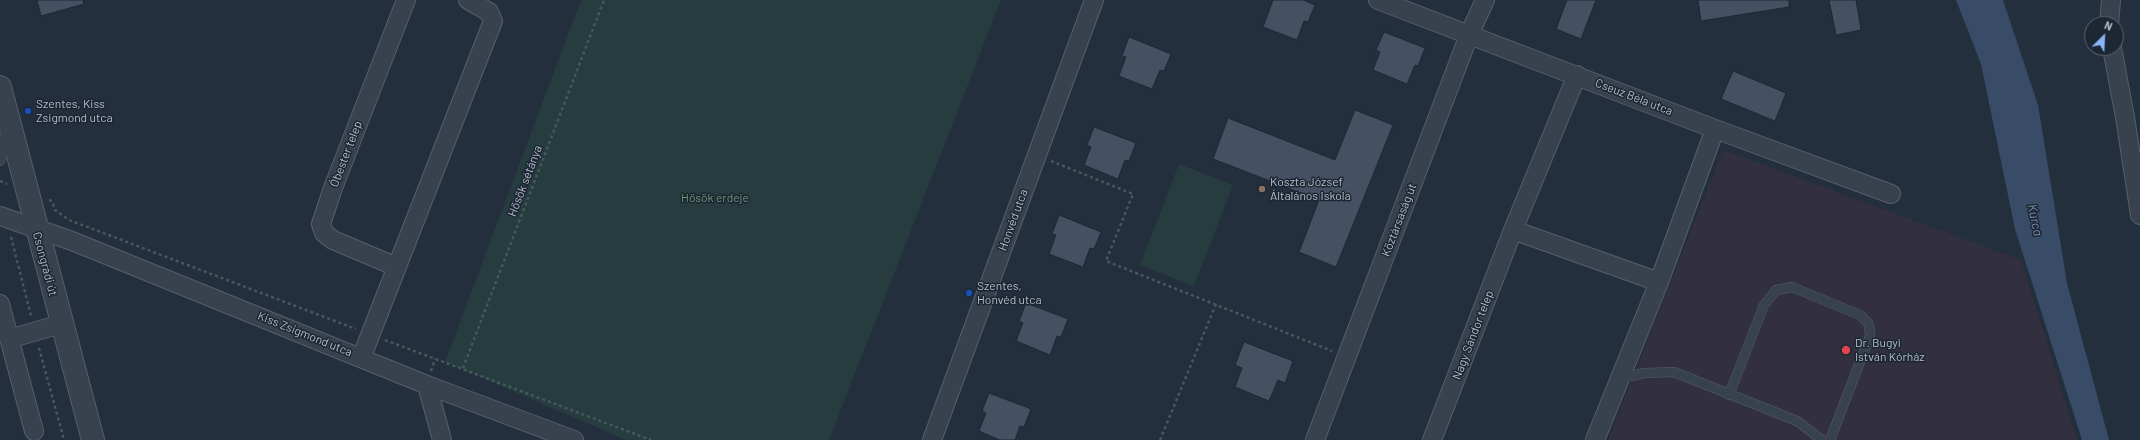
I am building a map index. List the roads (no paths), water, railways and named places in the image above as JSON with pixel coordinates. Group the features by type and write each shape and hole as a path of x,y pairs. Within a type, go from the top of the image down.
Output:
{"street":[{"name":"Óbester telep","path":"397,267 333,240 324,233 321,224 333,188 406,0"},
{"path":"362,356 493,21 489,12 468,0"},
{"name":"Honvéd utca","path":"932,440 1094,0"},
{"name":"Cseuz Béla utca","path":"1378,0 1715,129 1891,194"},
{"name":"Köztársaság út","path":"1315,440 1469,35 1485,0"},
{"path":"2110,16 2111,0"},
{"path":"2114,56 2133,117 2140,215"},
{"name":"Nagy Sándor telep","path":"1432,440 1513,230 1577,75"},
{"name":"Csongrádi út","path":"2,97 93,440"},
{"path":"1595,440 1659,282 1715,129"},
{"name":"Kiss Zsigmond utca","path":"0,216 36,228 362,356 427,384 574,440"},
{"path":"1513,230 1659,282"},
{"path":"0,304 34,431"},
{"path":"9,339 61,324"},
{"path":"427,384 442,440"}],"lane":[{"path":"0,161 5,143 2,97"},
{"path":"1729,395 1764,304 1776,290 1792,287 1860,315 1869,324 1870,336 1830,440"},
{"path":"1620,378 1645,373 1674,372 1797,421 1822,440"}],"water":[{"name":"Kurca","path":"1956,0 2003,0 2038,105 2067,283 2109,440 2082,440 2015,229 1981,64"}],"place":[{"name":"Szentes, Kiss Zsigmond utca","path":"28,111"},
{"name":"Koszta József Általános Iskola","path":"1262,189"},
{"name":"Szentes, Honvéd utca","path":"969,293"},
{"name":"Dr. Bugyi István Kórház","path":"1846,350"}],"park label":[{"name":"Hősök erdeje","path":"715,198"}]}
